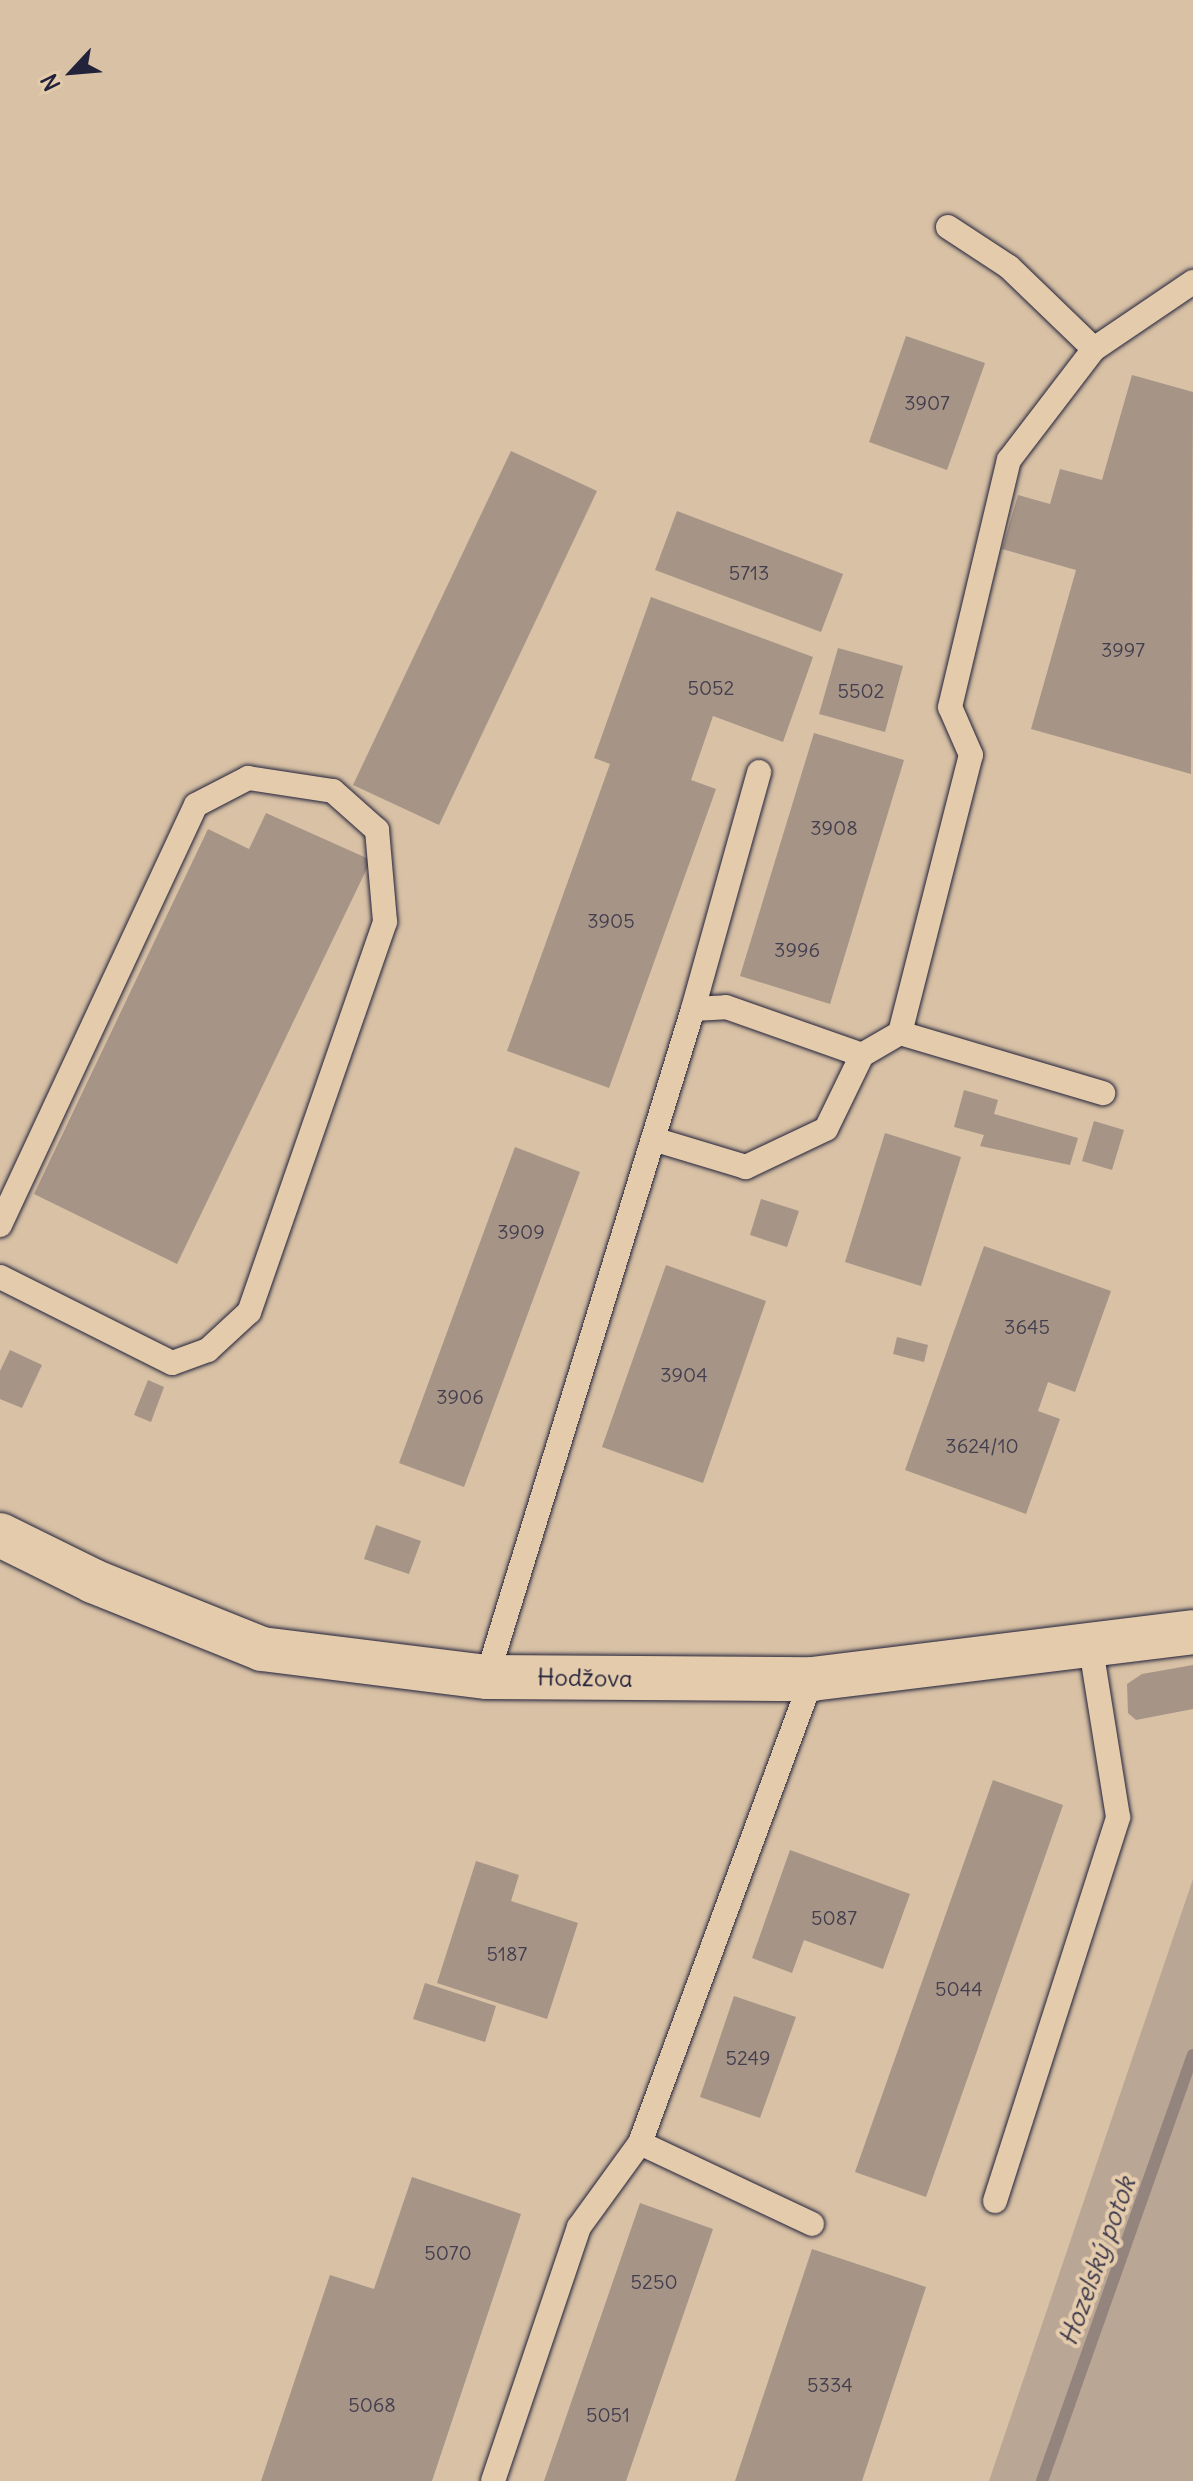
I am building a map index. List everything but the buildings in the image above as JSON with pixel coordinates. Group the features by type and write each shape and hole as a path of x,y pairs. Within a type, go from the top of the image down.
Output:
{"street":[{"name":"Hodžova","path":"0,1535 93,1581 262,1649 487,1677 812,1679 1091,1648 1193,1632"}],"lane":[{"path":"948,227 1009,267 1094,349"},
{"path":"653,1139 746,1167 826,1129 862,1055 900,1033 971,755 950,707 1009,460 1094,349 1193,282"},
{"path":"487,1677 693,1009 759,772"},
{"path":"0,1225 196,805 248,778 333,791 377,830 385,922 249,1312 208,1350 172,1363 0,1277"},
{"path":"693,1009 726,1007 862,1055"},
{"path":"900,1033 1103,1093"},
{"path":"995,2201 1118,1817 1091,1648"},
{"path":"493,2481 579,2227 640,2143 812,1679"},
{"path":"640,2143 812,2224"}],"shaded area":[{"path":"1193,1879 1193,2481 989,2481"}],"waterway":[{"name":"Hozelský potok","path":"1042,2481 1193,2055"}]}
